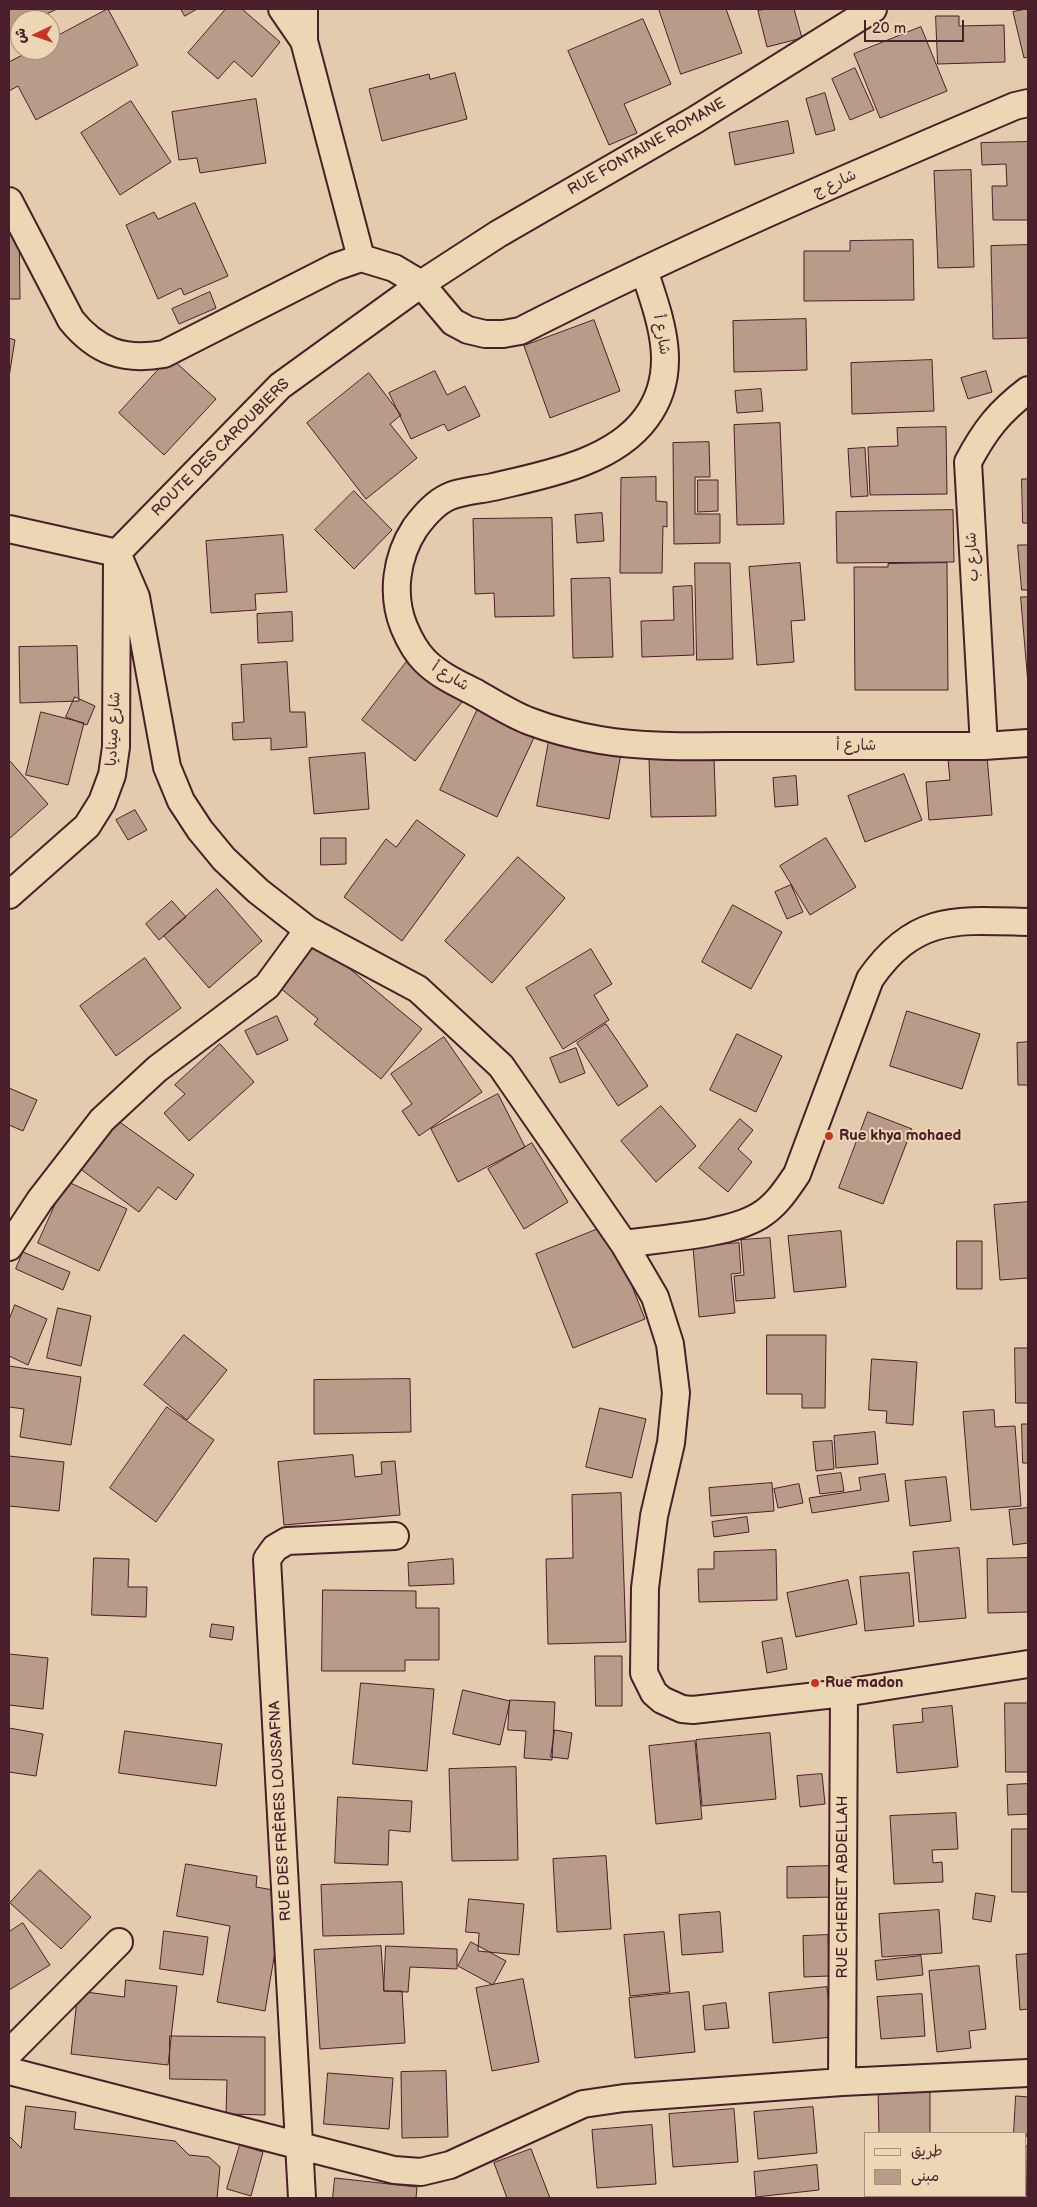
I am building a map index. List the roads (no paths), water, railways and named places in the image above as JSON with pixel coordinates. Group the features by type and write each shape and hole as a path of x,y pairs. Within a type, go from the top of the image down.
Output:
{"street":[{"path":"282,9 304,41"},
{"path":"9,201 71,320 82,334 96,344 129,356 146,357 164,354 335,267 362,258 304,41 304,9"},
{"name":"RUE FONTAINE ROMANE","path":"421,284 498,234 695,120 873,9"},
{"name":"شارع ج","path":"362,258 394,268 421,284 453,322 468,330 485,334 503,334 520,331 644,270 847,178 1028,103"},
{"name":"شارع أ","path":"644,270 662,323 666,347 665,371 658,395 647,417 631,435 611,449 556,472 449,497 430,511 415,529 404,550 398,572 396,596 401,619 410,641 424,660 441,675 528,720 601,740 675,746 984,746 1028,743"},
{"name":"ROUTE DES CAROUBIERS","path":"117,553 280,386 421,284"},
{"name":"شارع ب","path":"984,746 968,462 983,433 1004,408 1028,390"},
{"path":"9,530 117,553 136,597 167,767 181,801 200,830 224,859 258,891 308,930 418,989 501,1066 624,1244 655,1297 670,1344 676,1393 670,1443 654,1516 645,1588 644,1673 648,1683 662,1700 682,1709 693,1710 844,1693 1028,1664"},
{"name":"شارع ميناديا","path":"9,895 87,826 102,802 112,775 116,747 117,553"},
{"path":"624,1244 731,1228 759,1216 782,1197 797,1174 870,979 884,958 904,941 926,929 950,922 1028,922"},
{"path":"9,1247 40,1200 102,1120 157,1069 267,986 308,930"},
{"name":"RUE DES FRÈRES LOUSSAFNA","path":"302,2198 267,1559 275,1548 287,1541 395,1536"},
{"name":"RUE CHERIET ABDELLAH","path":"842,2082 844,1693"},
{"path":"9,2053 119,1942"},
{"path":"9,2071 394,2170 420,2172 450,2165 583,2104 624,2098 842,2082 1028,2073"}],"place":[{"name":"Rue khya mohaed","path":"829,1136"},
{"name":"Rue madon","path":"815,1683"}]}
